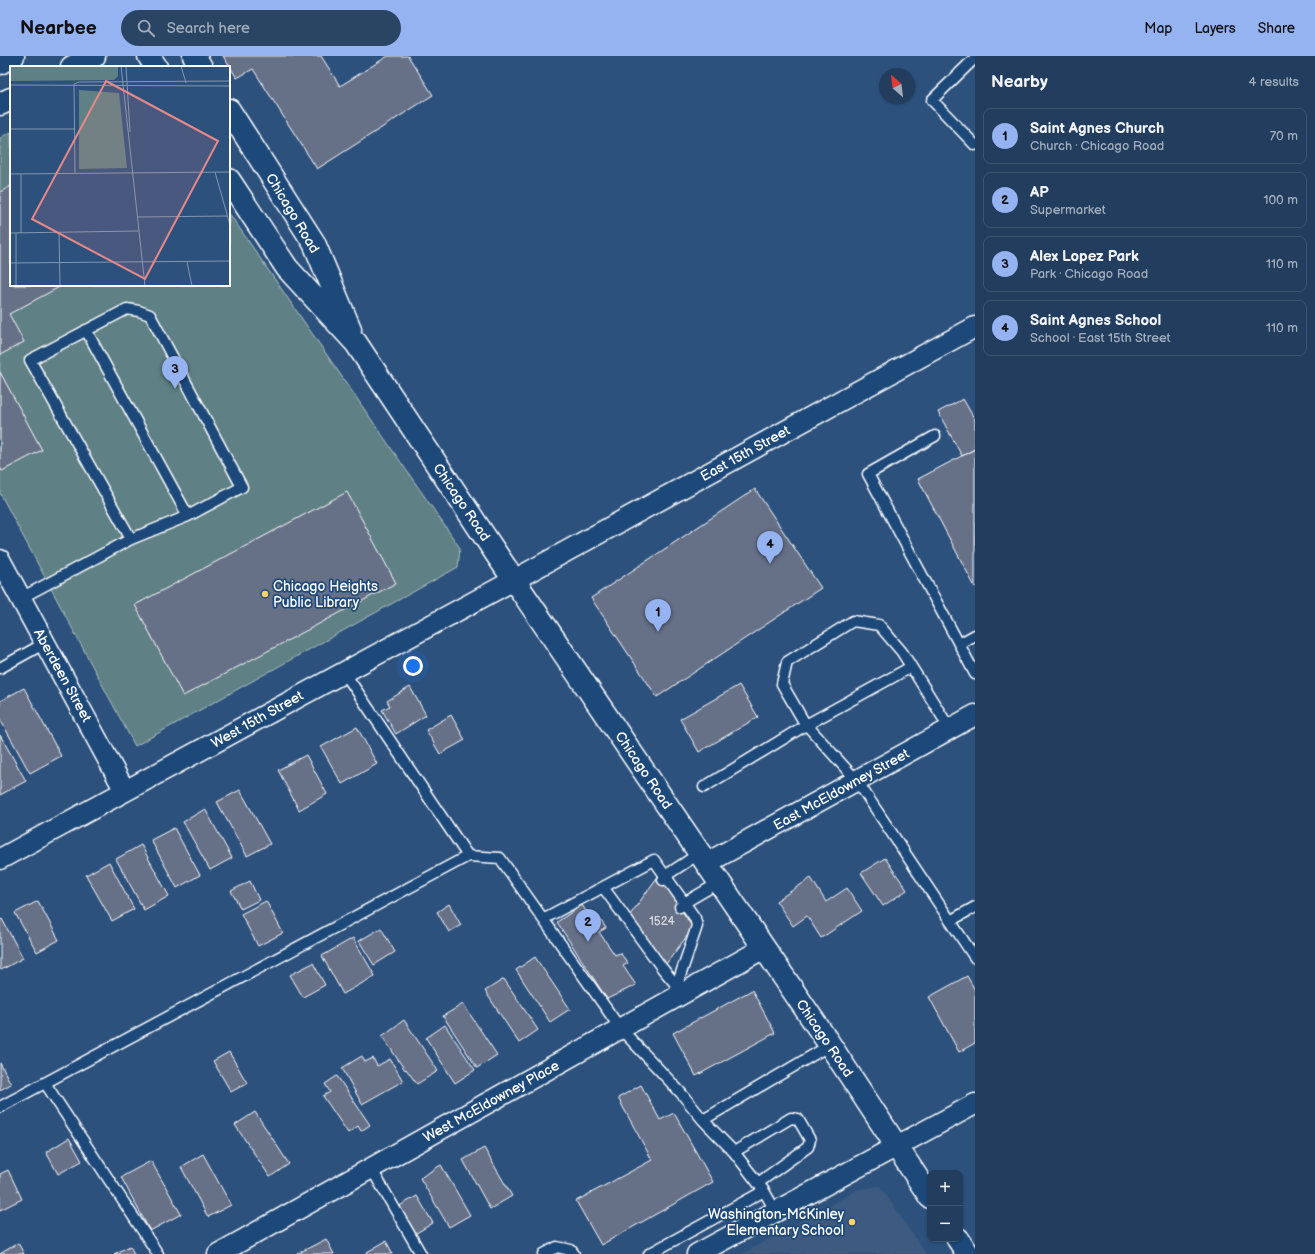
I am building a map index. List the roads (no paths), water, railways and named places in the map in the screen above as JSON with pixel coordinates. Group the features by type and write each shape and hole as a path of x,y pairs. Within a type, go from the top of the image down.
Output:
{"main road":[{"path":"0,63 13,56"},
{"path":"74,66 94,56"},
{"path":"149,56 155,66"},
{"path":"194,56 200,66"},
{"path":"0,104 10,99"},
{"name":"Chicago Road","path":"230,112 314,243 356,343"},
{"name":"Chicago Road","path":"230,182 287,268 356,343 514,580 830,1045 927,1192"},
{"path":"960,1242 968,1254"}],"street":[{"name":"East 15th Street","path":"514,580 975,327"},
{"name":"Aberdeen Street","path":"0,560 126,791"},
{"name":"West 15th Street","path":"0,859 514,580"},
{"name":"East McEldowney Street","path":"704,858 857,781 975,716"},
{"name":"West McEldowney Place","path":"228,1252 371,1168 620,1028 675,993 764,948"},
{"path":"697,1254 975,1104"}],"lane":[{"path":"975,58 932,100 975,145"},
{"path":"21,598 131,539 188,516 242,487 150,315 127,309 30,360 131,539"},
{"path":"86,330 188,516"},
{"path":"935,436 868,474 975,674"},
{"path":"950,729 902,652 879,625 853,621 787,662 782,684 806,725 857,781 975,958"},
{"path":"959,644 975,635"},
{"path":"0,668 45,643"},
{"path":"704,787 806,725 911,667"},
{"path":"344,672 468,856"},
{"path":"0,1107 468,856 500,858 620,1028 734,1152 761,1186 776,1212"},
{"path":"664,878 704,858"},
{"path":"543,918 654,860 664,878 697,926 675,993"},
{"path":"682,905 720,882"},
{"path":"603,887 634,922 660,960 675,993"},
{"path":"950,921 975,907"},
{"path":"703,1120 830,1045"},
{"path":"44,1083 158,1254"},
{"path":"648,1254 761,1186 808,1147 810,1140 798,1120 791,1118 734,1152"},
{"path":"371,1168 421,1254"},
{"path":"544,1254 557,1247 572,1250 574,1254"}],"place":[{"name":"Alex Lopez Park","path":"175,389"},
{"name":"Saint Agnes School","path":"770,564"},
{"name":"Chicago Heights Public Library","path":"265,594"},
{"name":"Saint Agnes Church","path":"658,632"},
{"name":"AP","path":"588,942"},
{"name":"Washington-McKinley Elementary School","path":"852,1222"}]}
